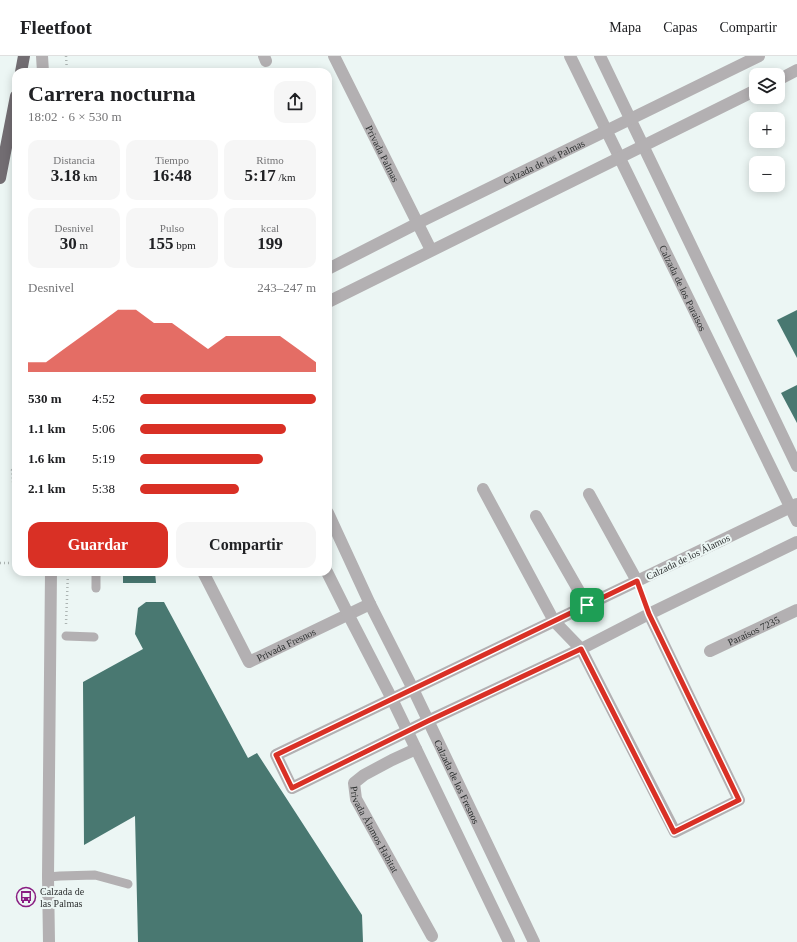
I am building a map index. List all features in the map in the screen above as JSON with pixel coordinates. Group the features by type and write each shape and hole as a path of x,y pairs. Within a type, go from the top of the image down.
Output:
{"highway":[{"path":"22,68 24,56"},
{"path":"0,178 12,116"}],"street":[{"path":"42,56 43,68"},
{"name":"Privada Palmas","path":"334,56 431,250"},
{"name":"Calzada de los Paraisos","path":"570,56 794,506 797,521"},
{"path":"600,56 797,466"},
{"name":"Calzada de las Palmas","path":"332,267 418,223 759,56"},
{"path":"785,76 797,70"},
{"path":"332,300 749,93"},
{"path":"483,489 554,621 581,649 674,832 739,800 649,614"},
{"path":"589,494 637,581"},
{"name":"Calzada de los Álamos","path":"408,731 292,788 276,755 794,506"},
{"path":"536,516 587,605"},
{"name":"Calzada de los Fresnos","path":"332,522 370,604 413,689 534,942"},
{"path":"408,731 581,649 797,542"},
{"path":"50,942 48,877 51,576"},
{"name":"Privada Fresnos","path":"205,576 249,662 370,604"},
{"path":"329,576 408,731 509,942"},
{"name":"Paraísos 7235","path":"710,651 797,610"},
{"name":"Privada Álamos Habitat","path":"416,749 364,775 354,783 356,799 432,936"}],"lane":[{"path":"96,576 96,588"},
{"path":"66,636 94,637"},
{"path":"48,877 95,875 128,884"}],"path":[{"path":"66,56 67,68"},
{"path":"0,564 12,563"},
{"path":"66,636 68,576"}],"building":[{"path":"797,310 797,358 777,320"},
{"path":"797,385 797,423 781,393"},
{"path":"123,576 155,576 156,583 123,583"},
{"path":"146,602 164,602 248,758 257,753 362,915 363,942 138,942 135,816 84,845 83,682 143,649 135,634 138,608"}],"place":[{"name":"Calzada de las Palmas","path":"26,897"}],"route":[{"path":"637,581 649,614 739,800 674,832 581,649 428,721 292,788 276,755 587,605 637,581"}]}
